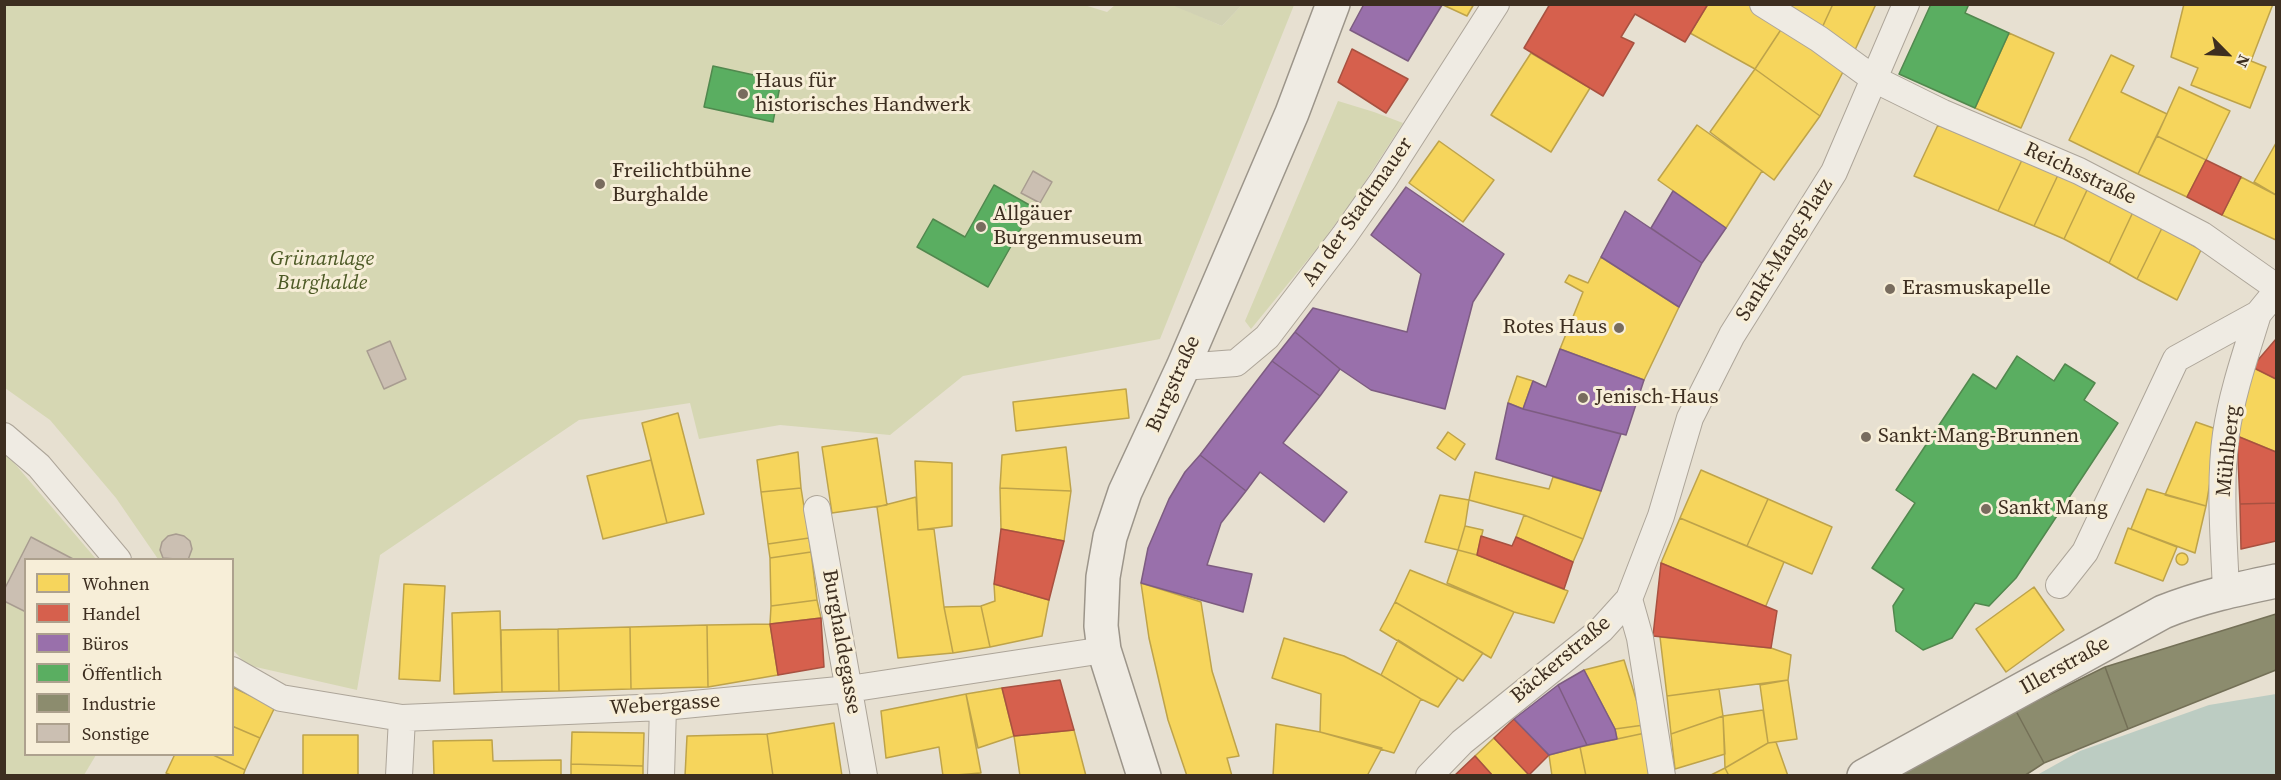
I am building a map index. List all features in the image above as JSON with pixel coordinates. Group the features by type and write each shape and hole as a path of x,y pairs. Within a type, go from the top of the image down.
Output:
{"street":[{"name":"Burgstraße","path":"1144,776 1104,650 1101,626 1103,577 1110,537 1125,492 1183,367 1292,113 1333,4"},
{"name":"An der Stadtmauer","path":"1183,367 1236,363 1267,337 1377,189 1496,4"},
{"name":"Reichsstraße","path":"1763,4 1819,39 1874,79 1943,113 2079,171 2202,235 2277,287"},
{"name":"Sankt-Mang-Platz","path":"1690,418 1732,335 1834,172 1906,4"},
{"path":"2058,585 2085,552 2176,359 2258,314 2277,292"},
{"name":"Mühlberg","path":"2226,591 2223,511 2226,435 2240,370 2258,314"},
{"name":"Bäckerstraße","path":"1429,776 1462,742 1601,630 1629,599 1661,516 1690,418"},
{"path":"4,435 39,466 116,558"},
{"name":"Burghaldegasse","path":"817,509 864,776"},
{"name":"Illerstraße","path":"1864,776 2163,612 2226,591 2277,581"},
{"path":"1629,599 1640,638 1662,776"},
{"name":"Webergasse","path":"234,671 281,698 402,718 663,707 849,689 1104,650"},
{"path":"661,776 663,707"},
{"path":"399,776 402,718"}],"green space":[{"name":"Grünanlage Burghalde","path":"1081,4 1107,12 1115,5 1172,4 1222,26 1242,5 1294,5 1160,339 963,376 890,435 780,425 699,439 690,403 579,420 380,555 357,690 247,665 234,651 234,558 157,558 116,498 50,420 5,388 5,5"},
{"path":"1172,5 1242,5 1222,26"},
{"path":"1338,101 1403,123 1323,241 1251,329 1245,321"},
{"path":"4,451 95,558 24,558 24,756 95,756 84,775 5,775"}],"shaded area":[{"path":"2276,694 2276,775 2037,775 2080,751 2209,705"}],"building: Wohnen":[{"path":"1441,4 1474,4 1467,16"},
{"path":"1708,4 1748,4 1782,28 1755,69 1690,33"},
{"path":"1783,4 1833,4 1821,30"},
{"path":"1833,4 1876,4 1855,50 1821,30"},
{"path":"2184,4 2273,4 2251,61 2266,67 2250,108 2191,85 2198,68 2171,57"},
{"path":"1782,28 1844,70 1820,116 1755,69"},
{"path":"2009,33 2054,53 2021,128 1975,108"},
{"path":"1531,53 1590,88 1551,152 1491,115"},
{"path":"2111,55 2134,66 2121,92 2167,114 2138,174 2069,140"},
{"path":"1755,69 1820,116 1774,180 1710,132"},
{"path":"2179,87 2230,111 2206,160 2157,136"},
{"path":"1697,125 1762,171 1726,228 1658,180"},
{"path":"1938,125 2022,160 1998,211 1914,176"},
{"path":"2157,136 2206,160 2187,197 2138,174"},
{"path":"1439,141 1494,180 1463,222 1409,183"},
{"path":"2276,143 2276,195 2254,182"},
{"path":"2022,160 2058,175 2034,226 1998,211"},
{"path":"2058,175 2088,188 2064,239 2034,226"},
{"path":"2241,177 2276,195 2276,240 2222,215"},
{"path":"2088,188 2133,212 2109,263 2064,239"},
{"path":"2133,212 2162,228 2137,279 2109,263"},
{"path":"2162,228 2201,250 2177,300 2137,279"},
{"name":"Rotes Haus","path":"1601,257 1679,307 1644,380 1560,349 1583,292 1565,282 1569,275 1588,283"},
{"path":"2252,367 2276,379 2276,452 2237,436"},
{"path":"1517,376 1533,381 1523,409 1508,403"},
{"path":"1126,389 1129,418 1016,431 1013,402"},
{"path":"678,413 704,514 667,523 642,423"},
{"path":"2196,422 2219,430 2206,506 2165,495"},
{"path":"1448,432 1465,444 1455,460 1437,448"},
{"path":"877,438 887,505 832,513 822,447"},
{"path":"1066,447 1071,491 1000,488 1002,455"},
{"path":"798,452 801,488 761,492 757,460"},
{"path":"651,460 667,523 603,539 587,476"},
{"path":"915,461 952,463 952,526 918,530"},
{"path":"1701,470 1768,499 1747,546 1680,518"},
{"path":"1475,472 1549,489 1553,477 1601,491 1583,539 1524,515 1469,500"},
{"path":"801,488 809,538 768,544 761,492"},
{"path":"1000,488 1071,491 1064,541 1001,529"},
{"path":"2147,489 2206,506 2195,553 2131,529"},
{"path":"1440,495 1469,500 1458,550 1425,542"},
{"path":"916,497 918,530 934,529 944,607 953,653 898,658 877,507"},
{"path":"1768,499 1832,527 1812,574 1747,546"},
{"path":"1524,515 1583,539 1573,562 1516,537"},
{"path":"1680,518 1784,562 1765,608 1661,563"},
{"path":"1465,526 1483,530 1477,555 1458,550"},
{"path":"2128,528 2177,547 2163,581 2115,563"},
{"path":"809,538 811,552 770,558 768,544"},
{"path":"1458,550 1477,555 1568,591 1554,623 1514,612 1447,583"},
{"path":"811,552 817,600 771,606 770,558"},
{"path":"2184,553 2187,554 2187,564 2180,565 2177,564 2176,557 2177,554"},
{"path":"1410,570 1514,612 1491,658 1395,602"},
{"path":"1141,583 1201,602 1212,671 1239,756 1227,758 1232,776 1187,776 1168,720 1149,638"},
{"path":"404,584 445,586 440,681 399,679"},
{"path":"994,584 1049,600 1042,636 990,647 981,606 995,601"},
{"path":"2034,587 2064,630 2006,672 1976,629"},
{"path":"817,600 821,618 770,624 771,606"},
{"path":"1395,602 1483,653 1463,681 1380,630"},
{"path":"981,606 990,647 953,653 944,607"},
{"path":"500,611 502,692 454,694 452,613"},
{"path":"770,624 778,675 708,687 707,625"},
{"path":"707,625 708,687 631,689 630,627"},
{"path":"630,627 631,689 559,691 558,629"},
{"path":"558,629 559,691 502,692 501,630"},
{"path":"1660,637 1771,648 1791,655 1788,680 1667,696"},
{"path":"1284,638 1344,656 1421,699 1394,753 1320,732 1321,694 1272,678"},
{"path":"1398,640 1458,678 1438,707 1381,675"},
{"path":"1624,660 1644,725 1615,729 1584,670"},
{"path":"1788,680 1797,739 1768,743 1760,685"},
{"path":"234,688 275,707 260,738 234,727"},
{"path":"1002,688 1014,736 978,748 966,694"},
{"path":"1719,689 1723,716 1671,734 1667,696"},
{"path":"966,694 981,773 943,776 939,747 886,758 881,711"},
{"path":"1763,710 1768,743 1725,768 1723,716"},
{"path":"1723,716 1725,754 1675,769 1671,734"},
{"path":"834,723 842,776 773,776 767,734"},
{"path":"1276,724 1320,732 1382,748 1367,776 1273,776"},
{"path":"1644,725 1645,733 1617,739 1615,729"},
{"path":"234,727 260,738 245,770 215,756 234,756"},
{"path":"1074,730 1086,776 1020,776 1014,736"},
{"path":"572,732 644,733 643,766 571,764"},
{"path":"1645,733 1655,776 1586,776 1580,747"},
{"path":"767,734 773,776 685,776 687,736"},
{"path":"303,735 358,735 358,776 303,776"},
{"path":"1494,738 1528,776 1493,776 1475,756"},
{"path":"492,740 493,761 561,760 561,776 434,776 433,741"},
{"path":"1776,742 1788,776 1729,776 1725,768 1768,743"},
{"path":"1580,747 1586,776 1552,776 1549,755"},
{"path":"174,756 215,756 245,770 243,776 173,776 166,773"},
{"path":"571,764 643,766 643,776 571,776"},
{"path":"1725,768 1729,776 1709,776"}],"building: Handel":[{"path":"1550,4 1708,4 1685,42 1635,14 1621,37 1634,43 1603,96 1524,48"},
{"path":"1352,49 1408,79 1386,113 1338,82"},
{"path":"2206,160 2241,177 2222,215 2187,197"},
{"path":"2276,339 2276,379 2252,367"},
{"path":"2237,436 2276,452 2276,503 2240,504"},
{"path":"2276,503 2276,541 2241,549 2240,504"},
{"path":"1001,529 1064,541 1049,600 994,584"},
{"path":"1481,536 1512,546 1516,537 1573,562 1564,589 1477,555"},
{"path":"1661,563 1777,611 1771,648 1653,636"},
{"path":"821,618 824,667 778,675 770,624"},
{"path":"1060,680 1074,730 1014,736 1002,688"},
{"path":"1514,719 1549,755 1529,775 1494,738"},
{"path":"1475,756 1493,776 1454,776"}],"building: Büros":[{"path":"1364,4 1442,5 1408,61 1350,30"},
{"path":"1406,187 1504,254 1473,302 1445,409 1371,390 1340,369 1295,332 1313,308 1407,332 1421,274 1371,235"},
{"path":"1673,191 1726,228 1702,263 1651,228"},
{"path":"1625,211 1702,263 1679,307 1601,257"},
{"path":"1295,332 1340,369 1320,396 1272,361"},
{"name":"Jenisch-Haus","path":"1560,349 1644,380 1626,435 1523,409 1533,381 1546,387"},
{"path":"1272,361 1320,396 1283,443 1347,492 1324,522 1260,472 1246,491 1200,455"},
{"path":"1508,403 1523,409 1621,434 1601,491 1496,459"},
{"path":"1200,455 1246,491 1221,523 1207,565 1252,574 1243,612 1141,583 1148,548 1169,499 1185,472"},
{"path":"1584,670 1615,729 1617,739 1587,745 1558,685"},
{"path":"1558,685 1587,745 1549,755 1514,719"}],"building: Öffentlich":[{"path":"1931,4 1969,4 1965,13 2009,33 1975,108 1899,74"},
{"name":"Haus für historisches Handwerk","path":"713,66 781,81 773,122 704,107"},
{"path":"994,185 1033,207 988,287 917,247 933,219 965,237"},
{"name":"Sankt Mang","path":"2017,356 2054,381 2065,364 2095,383 2084,400 2118,423 2016,578 1989,606 1975,603 1952,638 1923,650 1896,631 1893,606 1904,589 1872,568 1915,503 1896,490 1973,374 1996,389"}],"building: Industrie":[{"path":"2276,614 2276,670 2128,729 2105,667"},
{"path":"2105,667 2128,729 2044,763 2016,711"},
{"path":"2016,711 2044,763 2024,776 1900,775"}],"building: Sonstige":[{"path":"1033,171 1052,182 1040,203 1021,193"},
{"path":"390,341 406,379 384,389 367,351"},
{"path":"176,534 190,541 192,549 189,558 163,558 160,550 162,542 168,536"},
{"path":"31,537 71,558 24,558 24,611 4,601 4,590"}],"place":[{"name":"Haus für historisches Handwerk","path":"743,94"},
{"name":"Freilichtbühne Burghalde","path":"600,184"},
{"name":"Allgäuer Burgenmuseum","path":"981,227"},
{"name":"Erasmuskapelle","path":"1890,289"},
{"name":"Rotes Haus","path":"1619,328"},
{"name":"Jenisch-Haus","path":"1583,398"},
{"name":"Sankt-Mang-Brunnen","path":"1866,437"},
{"name":"Sankt Mang","path":"1986,509"}]}
